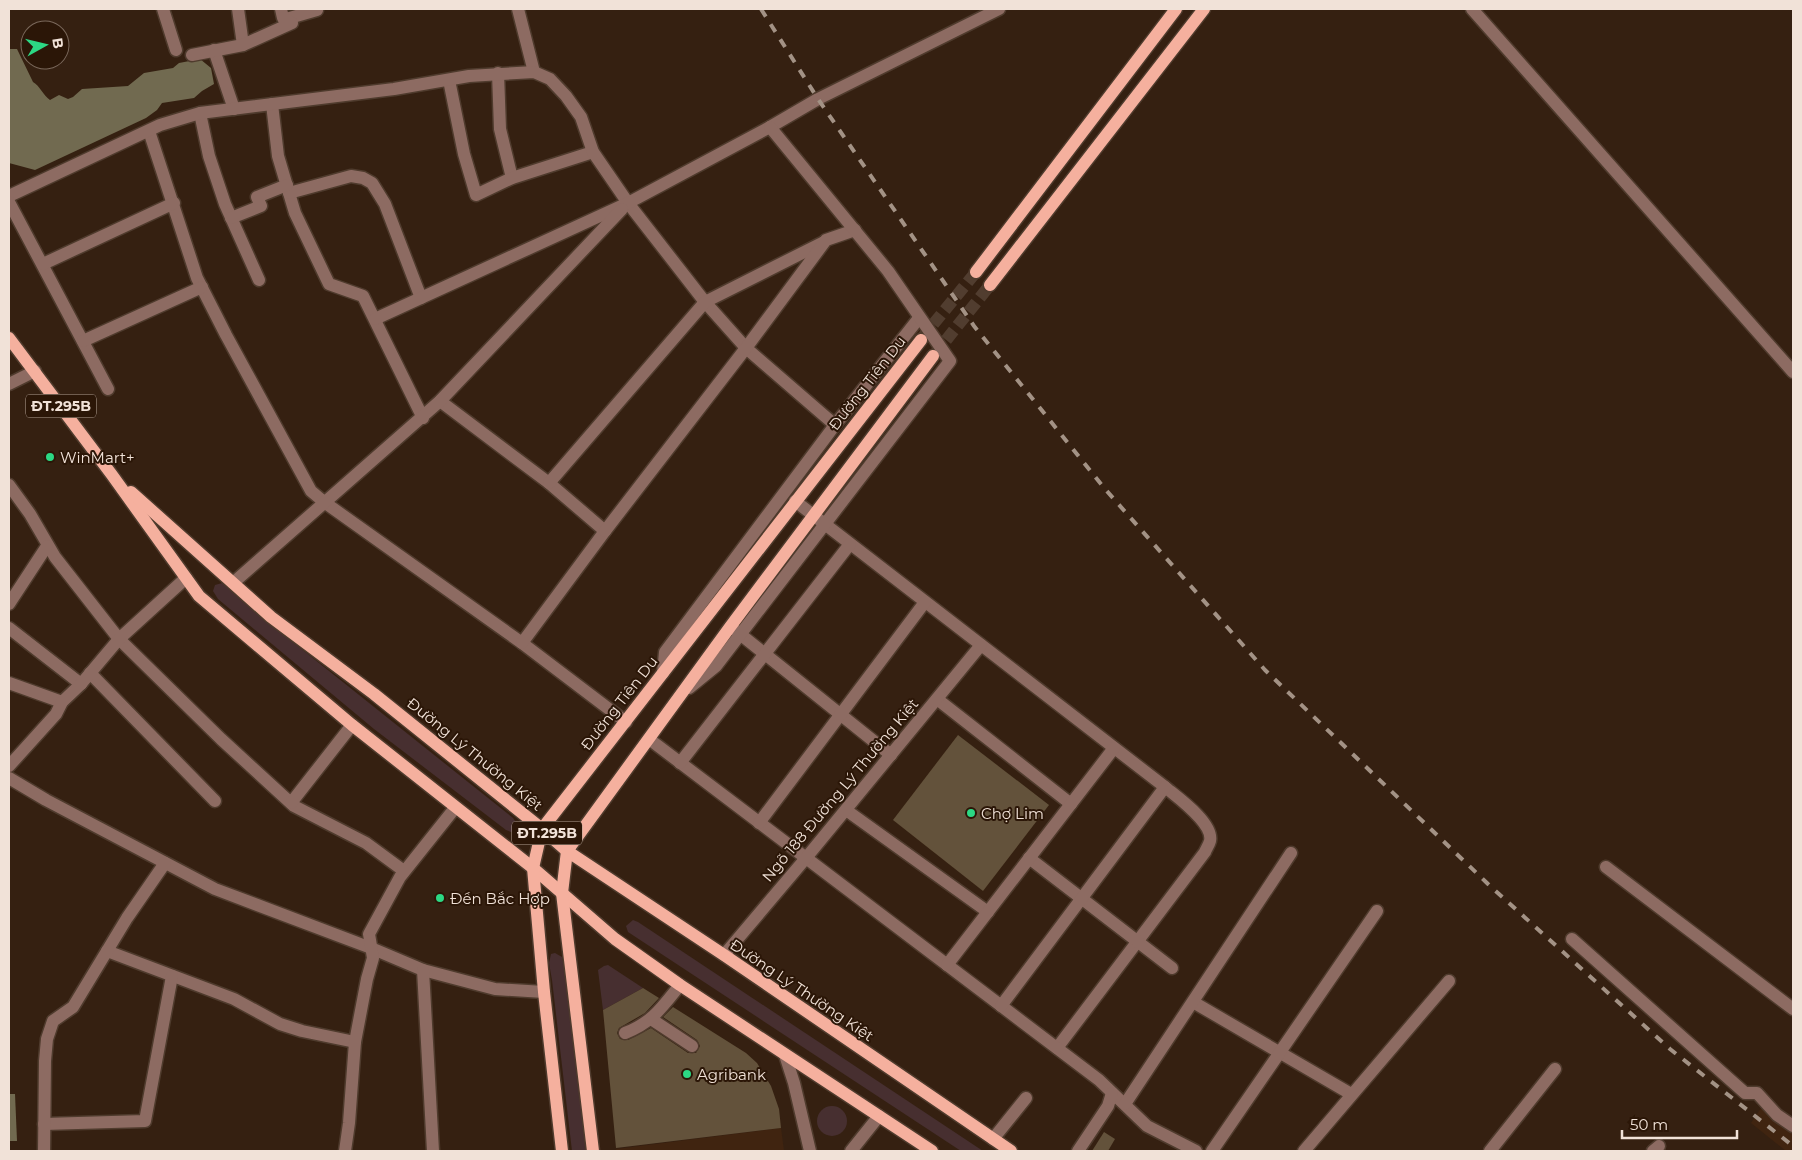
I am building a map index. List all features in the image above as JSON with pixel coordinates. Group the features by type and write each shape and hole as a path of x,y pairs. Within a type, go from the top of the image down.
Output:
{"main road":[{"path":"976,272 1176,9"},
{"path":"990,285 1204,9"},
{"name":"Đường Lý Thường Kiệt","path":"9,338 112,475 199,596 352,726 533,868 615,939 680,985 932,1151"},
{"name":"Đường Tiên Du","path":"562,1151 544,992 533,868 542,829 794,501 921,340"},
{"path":"593,1151 562,894 567,851 648,739 735,631 814,516 933,356"},
{"name":"Đường Lý Thường Kiệt","path":"112,475 271,617 374,694 567,851 724,955 1011,1151"}],"street":[{"path":"163,9 176,50"},
{"path":"238,9 243,45"},
{"path":"518,9 534,72"},
{"path":"375,319 628,203 770,127 818,99 1000,9"},
{"path":"1472,9 1793,372"},
{"path":"283,14 316,10"},
{"path":"192,55 243,45 292,23 283,14"},
{"path":"214,50 234,109"},
{"path":"9,196 160,125 200,113 394,89 498,73 534,72 550,79 581,116 593,152 628,203 705,302 746,348 834,425"},
{"path":"498,73 500,130 512,178"},
{"path":"449,80 464,154 476,195 512,178 593,152"},
{"path":"272,104 278,156 288,189 296,213 329,284 363,296 423,418"},
{"path":"200,113 209,156 225,204 259,280"},
{"path":"770,127 888,271 950,361 825,525 735,631 891,755"},
{"path":"149,130 202,287 226,335 311,490 324,502 522,643 626,722"},
{"path":"231,218 261,206 257,197 351,176 363,178 372,183 384,204 421,298"},
{"path":"9,202 108,389"},
{"path":"43,264 174,203"},
{"path":"233,583 423,418 628,203"},
{"path":"549,483 705,302 826,240 855,230"},
{"path":"522,643 826,240"},
{"path":"83,341 202,287"},
{"path":"663,673 665,652 834,425 919,318"},
{"path":"9,384 35,371"},
{"path":"440,401 549,483 605,531"},
{"path":"9,485 30,514 47,546 119,639 221,739 291,803 366,843 404,872"},
{"path":"794,501 1165,787 1194,812 1208,829 1210,842 1205,852 1057,1048"},
{"path":"680,763 850,544"},
{"path":"9,604 47,546"},
{"path":"9,766 56,714 62,702 81,684 119,639 186,578"},
{"path":"759,822 925,602"},
{"path":"9,628 81,684"},
{"name":"Ngõ 188 Đường Lý Thường Kiệt","path":"724,955 981,645"},
{"path":"90,673 215,800"},
{"path":"9,683 62,702"},
{"path":"937,699 1071,804"},
{"path":"291,803 352,726"},
{"path":"648,739 1099,1080 1147,1126 1196,1151"},
{"path":"947,965 1114,748"},
{"path":"9,778 46,800 216,889 371,948 423,970 495,988 544,992"},
{"path":"1001,1006 1165,787"},
{"path":"345,1151 350,1123 355,1042 373,958 369,934 404,872 455,808"},
{"path":"846,810 988,912"},
{"path":"1125,1104 1291,853"},
{"path":"1030,858 1172,968"},
{"path":"44,1151 45,1060 47,1039 53,1020 73,1007 127,918 166,863"},
{"path":"1606,867 1793,1009"},
{"path":"1212,1151 1377,910"},
{"path":"1572,939 1745,1093 1758,1094 1777,1115 1793,1126"},
{"path":"107,951 234,999 280,1024 302,1031 355,1042"},
{"path":"423,970 433,1151"},
{"path":"44,1124 145,1121 172,976"},
{"path":"1304,1151 1449,982"},
{"path":"626,1032 651,1019 662,1009 680,985"},
{"path":"1193,1002 1351,1094"},
{"path":"651,1019 692,1046"},
{"path":"785,1055 794,1083 810,1151"},
{"path":"1490,1151 1555,1069"},
{"path":"1078,1151 1108,1106 1112,1093"},
{"path":"992,1139 1026,1098"},
{"path":"851,1151 879,1116"}],"shaded area":[{"path":"9,49 17,49 20,55 20,70 27,70 33,82 50,100 59,95 68,99 82,89 128,86 144,73 173,68 179,63 200,59 211,68 214,84 194,98 162,103 157,110 146,118 35,170 9,163"},
{"path":"222,583 229,586 259,615 513,818 517,824 516,830 511,832 506,830 374,729 218,599 213,591 215,585"},
{"path":"633,920 983,1151 961,1151 628,932 626,926"},
{"path":"555,953 562,957 567,979 587,1151 572,1151 549,963 551,954"},
{"path":"608,965 643,988 603,1010 598,970"},
{"path":"9,1094 15,1094 17,1141 9,1141"},
{"path":"832,1106 843,1110 847,1121 843,1132 832,1136 821,1132 817,1121 821,1110"},
{"path":"1761,1108 1793,1131 1793,1151 1786,1151 1751,1123"},
{"path":"781,1128 784,1151 617,1151 616,1149"}],"building":[{"name":"Chợ Lim","path":"958,735 1049,805 983,891 893,820"},
{"name":"Agribank","path":"643,988 659,998 645,1013 619,1028 617,1033 620,1039 628,1040 651,1028 688,1053 696,1053 700,1046 697,1040 663,1017 673,1007 746,1053 757,1063 771,1086 779,1109 781,1128 616,1148 603,1010"},
{"path":"1104,1132 1115,1139 1108,1151 1092,1151"}],"tunnel":[{"path":"922,338 976,272"},
{"path":"935,354 990,285"}],"railway":[{"path":"761,9 818,99 974,326 1105,489 1265,670 1488,884 1670,1049 1793,1146"}],"place":[{"name":"WinMart+","path":"50,457"},
{"name":"Chợ Lim","path":"971,813"},
{"name":"Đền Bắc Hợp","path":"440,898"},
{"name":"Agribank","path":"687,1074"}]}
